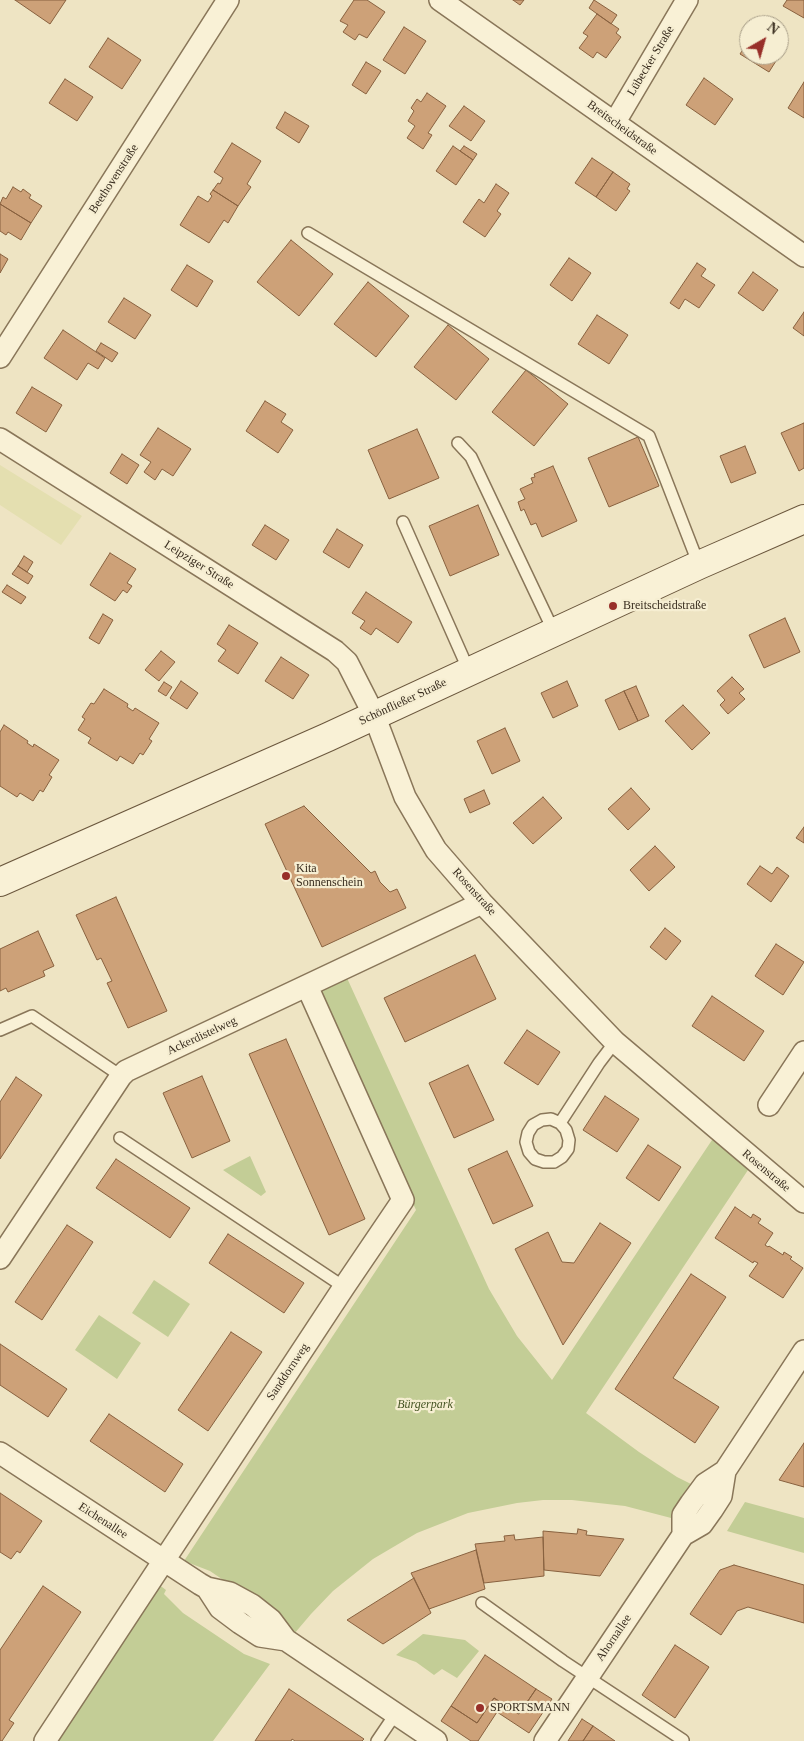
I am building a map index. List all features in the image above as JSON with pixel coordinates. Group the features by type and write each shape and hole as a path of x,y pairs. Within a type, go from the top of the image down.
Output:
{"main road":[{"name":"Schönfließer Straße","path":"0,882 328,737 374,714 699,565 804,519"}],"street":[{"name":"Beethovenstraße","path":"0,357 228,0"},
{"name":"Breitscheidstraße","path":"440,0 804,256"},
{"name":"Lübecker Straße","path":"614,122 687,0"},
{"name":"Leipziger Straße","path":"0,439 335,651 347,662 374,714"},
{"name":"Rosenstraße","path":"374,714 405,797 436,850 482,903 615,1042 804,1202"},
{"name":"Ackerdistelweg","path":"0,1258 126,1071 482,903"},
{"name":"Sanddornweg","path":"45,1741 403,1200 307,986"},
{"path":"769,1105 804,1052"},
{"name":"Ahornallee","path":"546,1741 683,1535 683,1515 705,1484 725,1471 804,1351"},
{"name":"Eichenallee","path":"0,1453 207,1588 230,1592 252,1605 271,1620 286,1640 436,1741"}],"lane":[{"path":"308,234 649,436 699,565"},
{"path":"458,444 471,457 554,632"},
{"path":"403,522 469,671"},
{"path":"0,1030 32,1016 121,1076"},
{"path":"560,1123 598,1063 615,1042"},
{"path":"120,1138 344,1288"},
{"path":"482,1603 682,1740"},
{"path":"377,1741 396,1713"}],"shaded area":[{"path":"0,465 82,516 61,545 0,505"}],"green space":[{"name":"Bürgerpark","path":"347,978 489,1289 517,1336 552,1380 714,1137 750,1167 586,1413 639,1452 677,1477 695,1486 675,1519 625,1506 572,1500 543,1500 517,1503 468,1513 417,1533 373,1559 333,1591 294,1634 272,1613 210,1571 184,1561 416,1210 316,993"},
{"path":"250,1156 266,1192 261,1196 223,1170"},
{"path":"154,1280 190,1304 168,1337 132,1313"},
{"path":"99,1315 141,1343 117,1379 75,1350"},
{"path":"745,1502 804,1518 804,1553 727,1531"},
{"path":"158,1584 166,1590 164,1594 183,1613 244,1654 270,1664 213,1741 54,1741"},
{"path":"423,1634 465,1640 479,1651 457,1678 442,1669 434,1675 416,1662 396,1655"}],"building":[{"path":"15,0 66,0 50,24"},
{"path":"354,0 367,0 385,12 367,38 359,34 355,40 343,32 348,25 340,21"},
{"path":"513,0 524,0 520,5"},
{"path":"594,0 617,15 611,24 589,8"},
{"path":"787,0 804,0 804,18 783,6"},
{"path":"597,14 619,29 616,33 621,37 606,58 597,52 593,58 579,48 588,36 583,33"},
{"path":"404,27 426,41 405,74 383,60"},
{"path":"108,38 141,60 122,89 89,67"},
{"path":"366,62 381,71 366,94 352,85"},
{"path":"758,65 773,65 769,72"},
{"path":"704,78 733,99 715,125 686,105"},
{"path":"65,79 93,97 77,121 49,103"},
{"path":"804,82 804,118 788,108"},
{"path":"427,93 446,106 428,133 432,135 423,149 407,138 415,126 408,121 414,111 411,108 417,99 421,102"},
{"path":"464,106 485,121 471,141 449,126"},
{"path":"285,112 309,126 299,143 276,128"},
{"path":"232,143 261,161 247,184 251,187 238,206 213,190 218,183 220,184 223,178 214,172"},
{"path":"453,146 473,160 456,185 436,171"},
{"path":"464,146 477,154 473,160 460,151"},
{"path":"592,158 613,172 596,197 575,183"},
{"path":"613,172 630,184 627,189 630,191 616,211 596,197"},
{"path":"496,184 509,193 497,211 501,214 485,237 463,222 479,199 484,203"},
{"path":"13,187 21,192 23,189 31,195 29,198 42,206 31,223 0,204 3,197 6,199"},
{"path":"213,190 238,206 228,223 224,220 209,243 180,225 198,196 208,202"},
{"path":"0,204 31,223 21,240 8,232 6,235 0,231"},
{"path":"291,240 333,274 299,316 257,282"},
{"path":"0,254 8,259 0,273"},
{"path":"569,258 591,273 572,301 550,285"},
{"path":"697,263 706,269 701,276 715,285 699,308 685,299 679,309 670,303"},
{"path":"187,265 213,281 197,307 171,290"},
{"path":"753,272 778,290 763,311 738,293"},
{"path":"368,282 409,316 376,357 334,324"},
{"path":"124,298 151,315 135,339 108,322"},
{"path":"804,312 804,336 793,328"},
{"path":"597,315 628,335 609,364 578,344"},
{"path":"448,325 489,359 456,400 414,367"},
{"path":"63,330 105,358 98,369 88,363 77,380 44,358"},
{"path":"101,343 118,353 112,362 96,351"},
{"path":"526,370 568,404 534,446 492,412"},
{"path":"32,387 62,405 46,432 16,413"},
{"path":"265,401 286,414 281,422 293,430 278,453 246,431"},
{"path":"804,423 804,468 799,471 781,433"},
{"path":"158,428 191,449 173,476 162,469 155,480 144,472 151,462 140,455"},
{"path":"417,429 439,478 389,499 368,450"},
{"path":"638,437 659,486 609,507 588,458"},
{"path":"745,446 756,473 731,483 720,456"},
{"path":"122,454 139,465 127,484 110,473"},
{"path":"553,466 577,521 542,537 536,523 531,525 524,509 521,511 518,502 525,499 520,489 533,483 531,478 535,477 534,474"},
{"path":"478,505 499,555 450,576 429,526"},
{"path":"265,525 289,540 276,560 252,545"},
{"path":"337,529 363,545 349,568 323,552"},
{"path":"110,553 136,569 127,583 132,586 127,593 123,590 115,601 90,585"},
{"path":"24,556 33,562 27,572 18,566"},
{"path":"18,566 33,576 28,584 12,574"},
{"path":"7,585 26,597 21,604 2,592"},
{"path":"366,592 412,622 398,643 376,628 371,635 360,628 365,621 352,613"},
{"path":"103,614 113,620 99,644 89,638"},
{"path":"785,618 800,652 764,668 749,635"},
{"path":"229,625 258,643 238,674 218,661 226,650 217,644"},
{"path":"161,651 175,662 159,681 145,670"},
{"path":"281,657 309,675 293,699 265,681"},
{"path":"732,677 744,689 739,693 745,699 728,714 720,705 725,700 717,691"},
{"path":"181,681 198,693 187,709 170,698"},
{"path":"567,681 578,706 553,718 541,693"},
{"path":"164,682 172,687 166,696 158,691"},
{"path":"636,686 649,716 638,721 624,691"},
{"path":"104,689 128,704 127,707 133,711 135,708 159,723 149,739 152,741 143,755 140,753 133,764 120,756 117,761 88,743 91,738 78,730 85,719 82,717 91,703 94,704"},
{"path":"624,691 638,721 619,730 605,700"},
{"path":"683,705 710,733 692,750 665,721"},
{"path":"4,725 28,741 27,743 33,747 34,744 59,760 49,775 52,777 43,792 40,790 33,801 20,793 17,797 0,786 0,732"},
{"path":"505,728 520,761 492,774 477,741"},
{"path":"631,788 650,809 628,830 608,809"},
{"path":"484,790 490,804 470,813 464,799"},
{"path":"543,797 562,818 533,844 513,823"},
{"path":"304,806 371,873 375,871 380,882 390,892 397,889 406,908 322,947 265,824"},
{"path":"804,827 804,843 796,838"},
{"path":"655,846 675,867 649,891 630,870"},
{"path":"760,866 772,874 777,867 789,876 771,902 747,884"},
{"path":"116,897 167,1011 128,1028 107,983 112,981 101,958 97,960 76,915"},
{"path":"665,928 681,941 666,960 650,947"},
{"path":"38,931 54,966 43,971 45,976 8,992 6,988 0,991 0,949"},
{"path":"776,944 804,962 783,995 755,976"},
{"path":"475,955 496,999 405,1042 384,998"},
{"path":"712,996 764,1031 744,1061 692,1026"},
{"path":"527,1030 560,1052 538,1085 504,1063"},
{"path":"286,1039 365,1219 329,1235 249,1054"},
{"path":"468,1065 494,1120 454,1138 429,1083"},
{"path":"202,1076 230,1141 192,1158 163,1093"},
{"path":"16,1077 42,1095 0,1159 0,1102"},
{"path":"605,1096 639,1119 617,1152 583,1130"},
{"path":"648,1145 681,1167 659,1201 626,1178"},
{"path":"507,1151 533,1206 493,1224 468,1169"},
{"path":"116,1159 190,1208 170,1238 96,1188"},
{"path":"735,1207 751,1218 753,1214 761,1219 758,1223 773,1233 765,1245 783,1255 784,1252 803,1268 783,1298 749,1276 758,1263 754,1261 753,1263 715,1238"},
{"path":"600,1223 631,1243 563,1345 515,1249 548,1232 562,1262 574,1263"},
{"path":"67,1225 93,1242 42,1320 15,1302"},
{"path":"228,1234 304,1283 284,1313 209,1263"},
{"path":"691,1274 726,1297 673,1378 719,1407 695,1443 615,1389"},
{"path":"231,1332 262,1352 208,1431 178,1410"},
{"path":"0,1344 67,1389 48,1417 0,1385"},
{"path":"109,1414 183,1464 165,1492 90,1441"},
{"path":"804,1443 804,1487 779,1480"},
{"path":"0,1493 42,1521 20,1553 17,1551 11,1559 0,1552"},
{"path":"578,1529 587,1531 586,1535 624,1539 600,1576 544,1570 543,1531 577,1534"},
{"path":"514,1535 515,1540 543,1537 544,1576 484,1583 475,1544 505,1541 504,1536"},
{"path":"476,1550 485,1589 429,1609 411,1573"},
{"path":"734,1565 804,1585 804,1623 748,1607 737,1611 721,1635 690,1614 720,1570"},
{"path":"414,1578 431,1613 383,1644 347,1620"},
{"path":"43,1586 81,1612 9,1720 14,1723 2,1741 0,1741 0,1650"},
{"path":"675,1645 709,1667 675,1718 642,1695"},
{"path":"485,1655 536,1689 519,1714 494,1698 477,1723 451,1706"},
{"path":"289,1689 364,1739 362,1741 295,1741 292,1739 291,1741 255,1741"},
{"path":"536,1689 552,1699 529,1733 497,1712 478,1741 471,1741 441,1721 451,1706 477,1723 494,1698 519,1714"},
{"path":"582,1719 593,1726 583,1741 568,1741"},
{"path":"593,1726 615,1741 583,1741"}],"place":[{"name":"Breitscheidstraße","path":"613,606"},
{"name":"Kita Sonnenschein","path":"286,876"},
{"name":"SPORTSMANN","path":"480,1708"}]}
